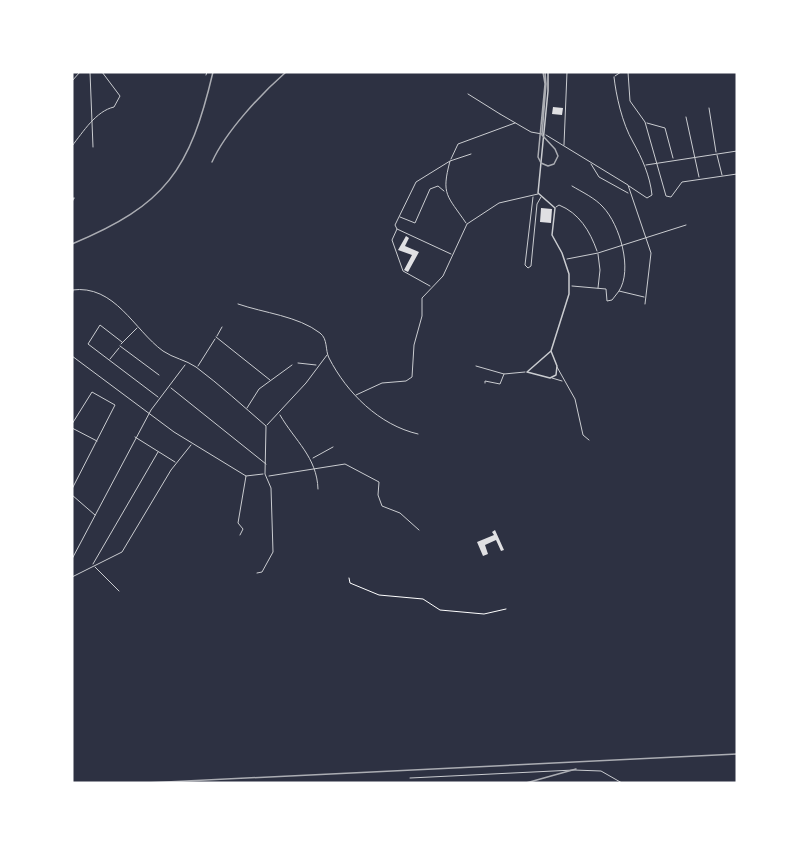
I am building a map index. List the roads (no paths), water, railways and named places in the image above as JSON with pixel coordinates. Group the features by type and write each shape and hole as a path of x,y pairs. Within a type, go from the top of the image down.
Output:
{"street":[{"path":"72,81 80,72"},
{"path":"90,72 93,147"},
{"path":"72,146 92,121 108,108 114,107 120,96 102,72"},
{"path":"538,194 548,72"},
{"path":"564,145 567,72"},
{"path":"468,94 531,132 544,134 564,145 647,198 652,195 644,166 612,83 614,77 621,72"},
{"path":"628,72 630,101 645,122 666,196 671,197 682,182 737,174"},
{"path":"709,108 722,177"},
{"path":"686,117 699,179"},
{"path":"645,122 665,128 674,160"},
{"path":"444,191 450,161 458,144 515,123"},
{"path":"644,166 737,151"},
{"path":"432,286 403,271 392,240 397,229 395,225 416,182 450,161 471,154"},
{"path":"592,162 592,168 599,177 624,193 630,192"},
{"path":"628,185 647,237 652,262 645,304"},
{"path":"400,217 415,223 430,189 438,186 467,224"},
{"path":"570,286 606,289 604,299 612,300 619,291 626,271 621,245 606,209 572,186"},
{"path":"356,395 382,383 406,381 412,377 414,345 422,316 422,298 443,276 467,224 499,203 538,194"},
{"path":"538,194 555,208"},
{"path":"533,195 525,265 528,268 531,266 537,204 541,197"},
{"path":"555,208 559,205 575,214 591,235 598,253 600,270 598,288"},
{"path":"527,372 551,351 567,304 570,286 565,260 552,235 555,208"},
{"path":"565,260 598,253 686,225"},
{"path":"397,229 452,255"},
{"path":"72,297 73,290 84,290 111,301 133,318 138,327 161,350 196,367 266,426"},
{"path":"619,291 646,298"},
{"path":"238,304 297,320 320,333 336,371 356,395 379,418 403,430 418,434"},
{"path":"122,342 100,325 89,342 89,346 160,399"},
{"path":"110,360 122,342 138,327"},
{"path":"196,367 222,327"},
{"path":"216,337 270,380"},
{"path":"120,346 159,375"},
{"path":"551,351 564,382 575,399 582,435 589,440"},
{"path":"257,573 262,572 273,552 271,488 265,474 266,426 279,414 327,354"},
{"path":"72,356 192,444 246,476 265,474"},
{"path":"72,559 135,437 150,412 184,367 184,363"},
{"path":"298,363 319,365"},
{"path":"246,409 259,389 292,365"},
{"path":"476,366 504,374 527,372 564,382"},
{"path":"550,378 557,375 557,366"},
{"path":"485,383 485,381 500,384 504,374"},
{"path":"169,387 266,464"},
{"path":"72,424 92,392 116,405 72,489"},
{"path":"279,414 312,459 318,489"},
{"path":"72,428 97,441"},
{"path":"135,437 177,463"},
{"path":"72,577 122,552 177,463 192,444"},
{"path":"312,459 333,447"},
{"path":"93,565 158,452"},
{"path":"267,477 345,465 374,478 380,485 378,495 382,506 400,513 419,530"},
{"path":"240,535 243,529 238,523 246,476"},
{"path":"72,495 96,516"},
{"path":"93,565 118,591"},
{"path":"410,778 574,770 601,771 622,783"}],"tram line":[{"path":"543,72 545,84 538,157 541,163 548,166 554,164 558,156 555,149 542,135 546,84 545,72"}],"railway":[{"path":"72,244 130,214 152,198 169,180 183,159 194,135 213,72"},
{"path":"212,162 226,138 245,114 286,72"},
{"path":"146,783 737,754"},
{"path":"526,783 576,769"}]}
